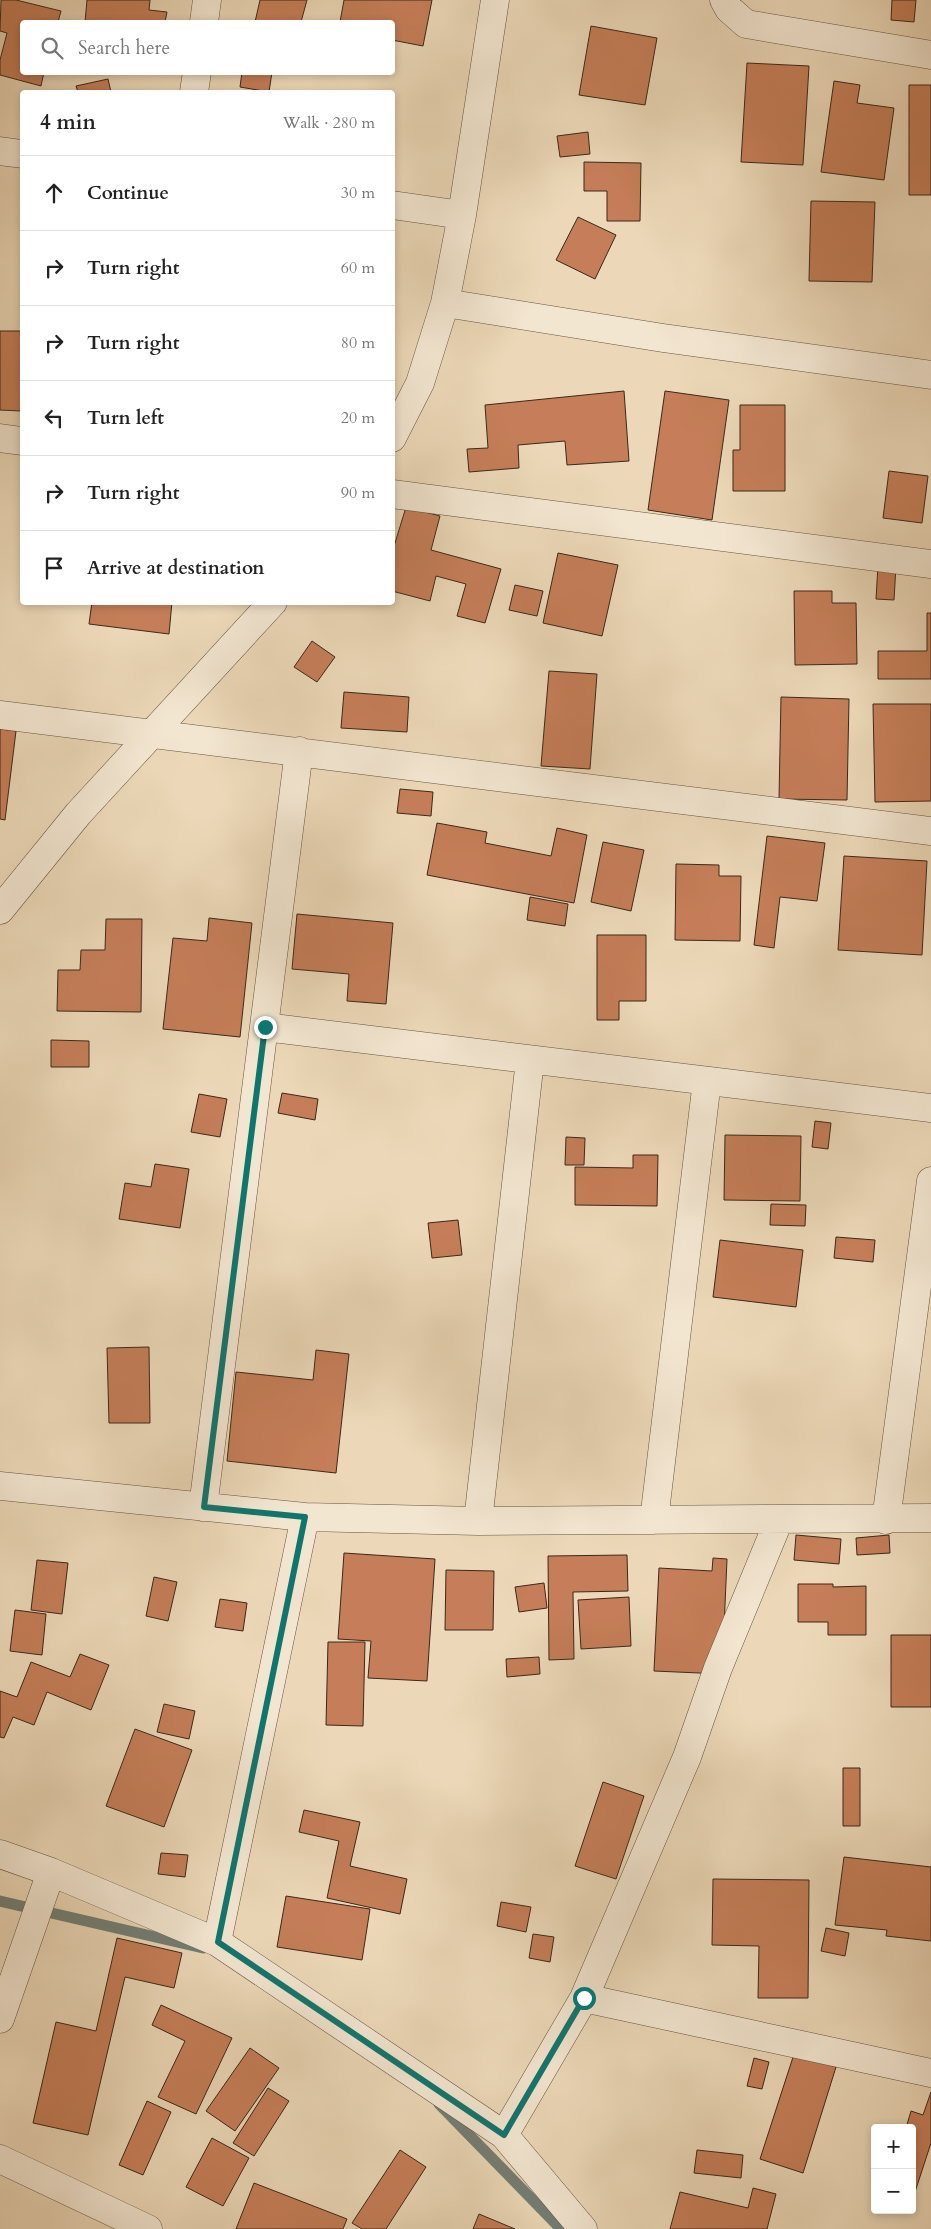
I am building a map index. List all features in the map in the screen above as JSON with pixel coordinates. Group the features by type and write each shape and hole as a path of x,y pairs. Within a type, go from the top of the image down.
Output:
{"street":[{"path":"204,20 207,0"},
{"path":"395,432 420,383 445,303 462,215 495,0"},
{"path":"724,0 729,9 746,24 931,55"},
{"path":"194,90 197,75"},
{"path":"0,151 20,154"},
{"path":"395,205 462,215"},
{"path":"445,303 663,338 931,375"},
{"path":"0,438 20,441"},
{"path":"395,494 931,564"},
{"path":"0,910 78,814 153,735 270,605"},
{"path":"0,715 931,831"},
{"path":"204,1507 299,751"},
{"path":"265,1027 931,1108"},
{"path":"478,1521 530,1060"},
{"path":"654,1520 706,1082"},
{"path":"886,1520 931,1181"},
{"path":"0,1486 305,1517 478,1521 886,1520 931,1518"},
{"path":"218,1942 305,1517"},
{"path":"504,2135 584,1998 687,1757 718,1668 779,1520"},
{"path":"0,1854 51,1872 218,1942 504,2135 583,2229"},
{"path":"0,2019 51,1872"},
{"path":"584,1998 931,2073"},
{"path":"0,2159 148,2229"}],"building":[{"path":"1,0 16,0 61,11 59,20 20,20 20,75 43,75 41,86 0,75 0,60 7,33 0,31"},
{"path":"87,0 150,0 149,10 167,12 165,20 85,20"},
{"path":"260,0 307,0 302,20 255,20"},
{"path":"344,0 432,0 423,46 395,41 395,20 340,20"},
{"path":"892,0 916,0 914,22 891,20"},
{"path":"591,26 657,38 645,105 579,95"},
{"path":"747,63 809,66 803,165 741,162"},
{"path":"242,75 272,75 269,90 240,87"},
{"path":"108,79 111,90 77,90 76,86"},
{"path":"834,81 860,85 857,103 894,108 884,180 821,172"},
{"path":"909,85 931,85 931,195 909,195"},
{"path":"588,132 590,154 560,157 557,136"},
{"path":"584,162 641,163 640,221 607,221 607,191 584,191"},
{"path":"811,201 875,202 872,282 809,281"},
{"path":"578,217 616,235 595,279 556,260"},
{"path":"0,331 20,331 20,411 0,410"},
{"path":"624,391 629,461 567,465 565,441 518,445 519,468 469,472 467,449 488,448 485,405"},
{"path":"665,391 729,400 712,520 648,510"},
{"path":"740,405 785,405 785,491 733,491 733,450 740,450"},
{"path":"889,471 928,476 922,523 883,518"},
{"path":"406,507 440,516 431,550 501,569 485,623 457,616 466,584 436,576 430,601 395,592 395,543"},
{"path":"558,553 618,565 602,636 543,623"},
{"path":"878,565 896,566 894,600 876,599"},
{"path":"515,585 543,591 537,616 509,610"},
{"path":"794,591 832,591 832,603 856,603 857,664 795,665"},
{"path":"92,605 172,605 169,634 89,624"},
{"path":"927,613 931,613 931,679 878,679 878,651 927,651"},
{"path":"312,641 335,657 317,682 294,667"},
{"path":"549,671 597,674 590,769 541,766"},
{"path":"344,692 409,697 407,732 341,728"},
{"path":"781,697 849,699 847,800 779,799"},
{"path":"873,704 931,704 931,801 875,802"},
{"path":"0,729 16,731 5,820 0,819"},
{"path":"400,789 433,792 431,816 397,813"},
{"path":"437,823 487,832 485,843 551,856 557,828 587,835 574,903 427,875"},
{"path":"767,836 825,843 817,901 780,897 774,948 754,945"},
{"path":"603,842 644,850 631,911 591,902"},
{"path":"844,856 927,861 922,955 838,950"},
{"path":"676,864 719,865 719,876 741,876 740,941 675,940"},
{"path":"530,897 568,904 565,926 527,920"},
{"path":"297,914 393,923 386,1004 347,1001 349,974 292,969"},
{"path":"209,918 252,923 240,1037 163,1029 173,938 207,941"},
{"path":"106,919 142,919 141,1012 57,1011 58,970 80,970 81,950 105,950"},
{"path":"597,935 646,935 646,1001 619,1001 619,1020 597,1020"},
{"path":"51,1040 89,1041 89,1067 51,1067"},
{"path":"282,1093 318,1099 315,1120 278,1113"},
{"path":"199,1094 227,1099 220,1137 191,1132"},
{"path":"815,1121 831,1123 828,1149 812,1147"},
{"path":"725,1135 801,1136 800,1201 724,1200"},
{"path":"566,1137 585,1138 584,1165 565,1165"},
{"path":"633,1155 658,1155 657,1206 575,1205 575,1167 633,1168"},
{"path":"155,1164 189,1169 180,1228 119,1219 125,1183 151,1187"},
{"path":"771,1204 806,1205 805,1226 770,1225"},
{"path":"458,1220 462,1255 432,1258 428,1223"},
{"path":"836,1237 875,1240 873,1262 834,1258"},
{"path":"720,1240 803,1250 796,1307 713,1297"},
{"path":"149,1347 150,1423 109,1423 107,1348"},
{"path":"316,1350 349,1354 336,1473 227,1461 236,1372 313,1380"},
{"path":"796,1535 841,1539 839,1564 794,1560"},
{"path":"889,1535 890,1553 857,1555 856,1538"},
{"path":"344,1553 435,1559 427,1681 368,1678 371,1641 338,1639"},
{"path":"627,1555 628,1591 573,1592 574,1659 549,1660 548,1556"},
{"path":"713,1558 727,1559 722,1674 654,1671 659,1568 712,1571"},
{"path":"37,1560 68,1563 62,1614 31,1610"},
{"path":"446,1570 494,1571 493,1630 445,1630"},
{"path":"154,1577 177,1582 168,1621 146,1616"},
{"path":"544,1583 547,1608 519,1612 515,1587"},
{"path":"798,1584 833,1584 833,1587 866,1586 866,1635 828,1635 828,1622 798,1622"},
{"path":"629,1597 631,1646 581,1649 578,1600"},
{"path":"220,1599 247,1603 243,1631 215,1627"},
{"path":"15,1610 46,1614 42,1655 10,1651"},
{"path":"891,1635 931,1635 931,1707 891,1707"},
{"path":"328,1642 365,1642 363,1726 326,1725"},
{"path":"80,1654 109,1665 91,1710 47,1692 34,1725 13,1717 4,1738 0,1737 0,1691 17,1697 31,1662 70,1677"},
{"path":"539,1657 540,1674 507,1677 506,1659"},
{"path":"164,1704 195,1711 189,1739 157,1732"},
{"path":"135,1729 192,1750 164,1827 106,1806"},
{"path":"843,1768 860,1768 860,1826 843,1826"},
{"path":"603,1782 644,1796 616,1879 575,1866"},
{"path":"304,1810 360,1822 350,1866 407,1879 400,1914 327,1898 339,1841 299,1832"},
{"path":"161,1853 188,1855 185,1877 158,1874"},
{"path":"844,1857 931,1867 931,1941 886,1936 887,1930 835,1925"},
{"path":"713,1879 809,1880 808,1998 758,1998 759,1946 712,1945"},
{"path":"286,1896 370,1909 362,1960 277,1947"},
{"path":"501,1902 531,1907 526,1932 497,1926"},
{"path":"826,1928 849,1933 845,1956 821,1951"},
{"path":"533,1934 554,1937 550,1962 529,1958"},
{"path":"117,1938 182,1953 174,1988 125,1977 88,2135 33,2123 56,2022 96,2031"},
{"path":"161,2005 232,2038 196,2114 158,2097 185,2041 152,2025"},
{"path":"250,2048 279,2068 235,2131 206,2111"},
{"path":"794,2054 836,2067 803,2173 760,2159"},
{"path":"754,2058 769,2062 762,2089 747,2086"},
{"path":"268,2088 289,2101 254,2156 233,2143"},
{"path":"931,2092 931,2143 916,2189 916,2124 907,2124 911,2111 923,2115"},
{"path":"147,2101 171,2112 143,2175 119,2165"},
{"path":"212,2138 249,2158 223,2206 186,2187"},
{"path":"400,2150 426,2167 386,2229 362,2229 352,2223"},
{"path":"697,2150 743,2155 741,2178 694,2173"},
{"path":"254,2183 347,2219 343,2229 236,2229"},
{"path":"753,2188 776,2194 767,2229 670,2229 680,2192 748,2208"},
{"path":"479,2214 515,2229 473,2229"}],"waterway":[{"path":"0,1901 203,1948"},
{"path":"439,2104 561,2229"}],"route":[{"path":"265,1027 204,1507 305,1517 218,1942 504,2135 584,1998"}]}
